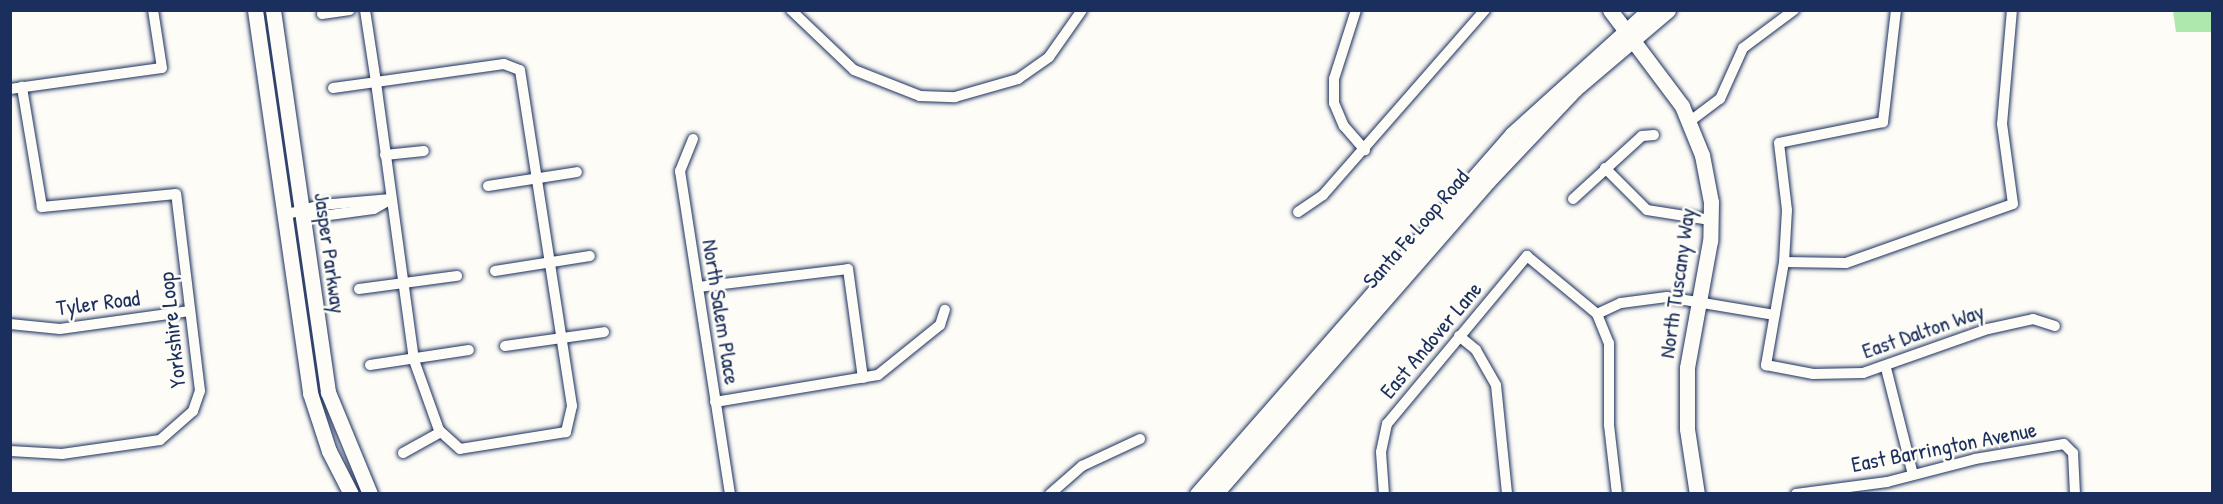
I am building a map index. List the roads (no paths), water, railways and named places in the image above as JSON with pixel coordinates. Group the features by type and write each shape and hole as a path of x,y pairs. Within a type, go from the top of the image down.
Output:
{"street":[{"path":"16,88 162,68 153,10"},
{"name":"Jasper Parkway","path":"255,10 310,393 328,452 351,494"},
{"name":"Jasper Parkway","path":"273,10 328,392 370,494"},
{"path":"322,14 351,10"},
{"path":"333,88 376,82 512,64 523,75 573,406 566,432 460,449 441,432 414,360 376,82 365,10"},
{"path":"791,10 854,70 920,96 955,96 1018,79 1049,57 1082,10"},
{"path":"1356,10 1334,79 1334,103 1344,126 1365,150"},
{"path":"1298,212 1323,195 1365,150 1485,10"},
{"name":"North Tuscany Way","path":"1610,10 1630,33 1689,122 1702,155 1710,220 1687,368 1687,429 1697,494"},
{"name":"Santa Fe Loop Road","path":"1215,494 1488,181 1630,33 1649,10"},
{"name":"Santa Fe Loop Road","path":"1197,494 1448,202 1573,73 1630,33 1668,10"},
{"path":"1689,122 1720,99 1743,48 1794,10"},
{"path":"1617,494 1609,425 1609,343 1597,314 1644,298 1699,302 1775,315 1784,262 1786,210 1779,143 1883,122 1896,10"},
{"path":"1784,262 1846,263 2013,204 2002,124 2012,10"},
{"name":"Yorkshire Loop","path":"10,451 62,454 160,440 176,431 193,411 200,391 177,194 42,207 16,88"},
{"path":"1573,199 1642,136 1654,135"},
{"name":"North Salem Place","path":"693,139 681,171 730,494"},
{"path":"385,155 424,151"},
{"path":"1605,168 1647,210 1710,220"},
{"path":"488,186 577,172"},
{"path":"284,215 301,213 321,205 391,199"},
{"path":"495,271 590,256"},
{"name":"East Andover Lane","path":"1384,494 1381,452 1387,424 1527,256 1597,314"},
{"path":"698,287 848,269 863,378"},
{"path":"360,289 457,276"},
{"name":"Tyler Road","path":"10,324 60,329 190,310"},
{"path":"715,402 863,378 898,363 940,325 945,310"},
{"name":"East Dalton Way","path":"1775,315 1766,366 1813,374 1886,368 1988,329 2033,319 2055,326"},
{"path":"505,346 604,332"},
{"path":"1459,336 1476,350 1496,385 1507,494"},
{"path":"370,365 469,350"},
{"path":"1886,368 1913,476"},
{"path":"403,453 441,432"},
{"path":"1050,494 1082,466 1140,439"},
{"name":"East Barrington Avenue","path":"1796,494 1913,476 2064,444 2073,453 2075,494"}]}
